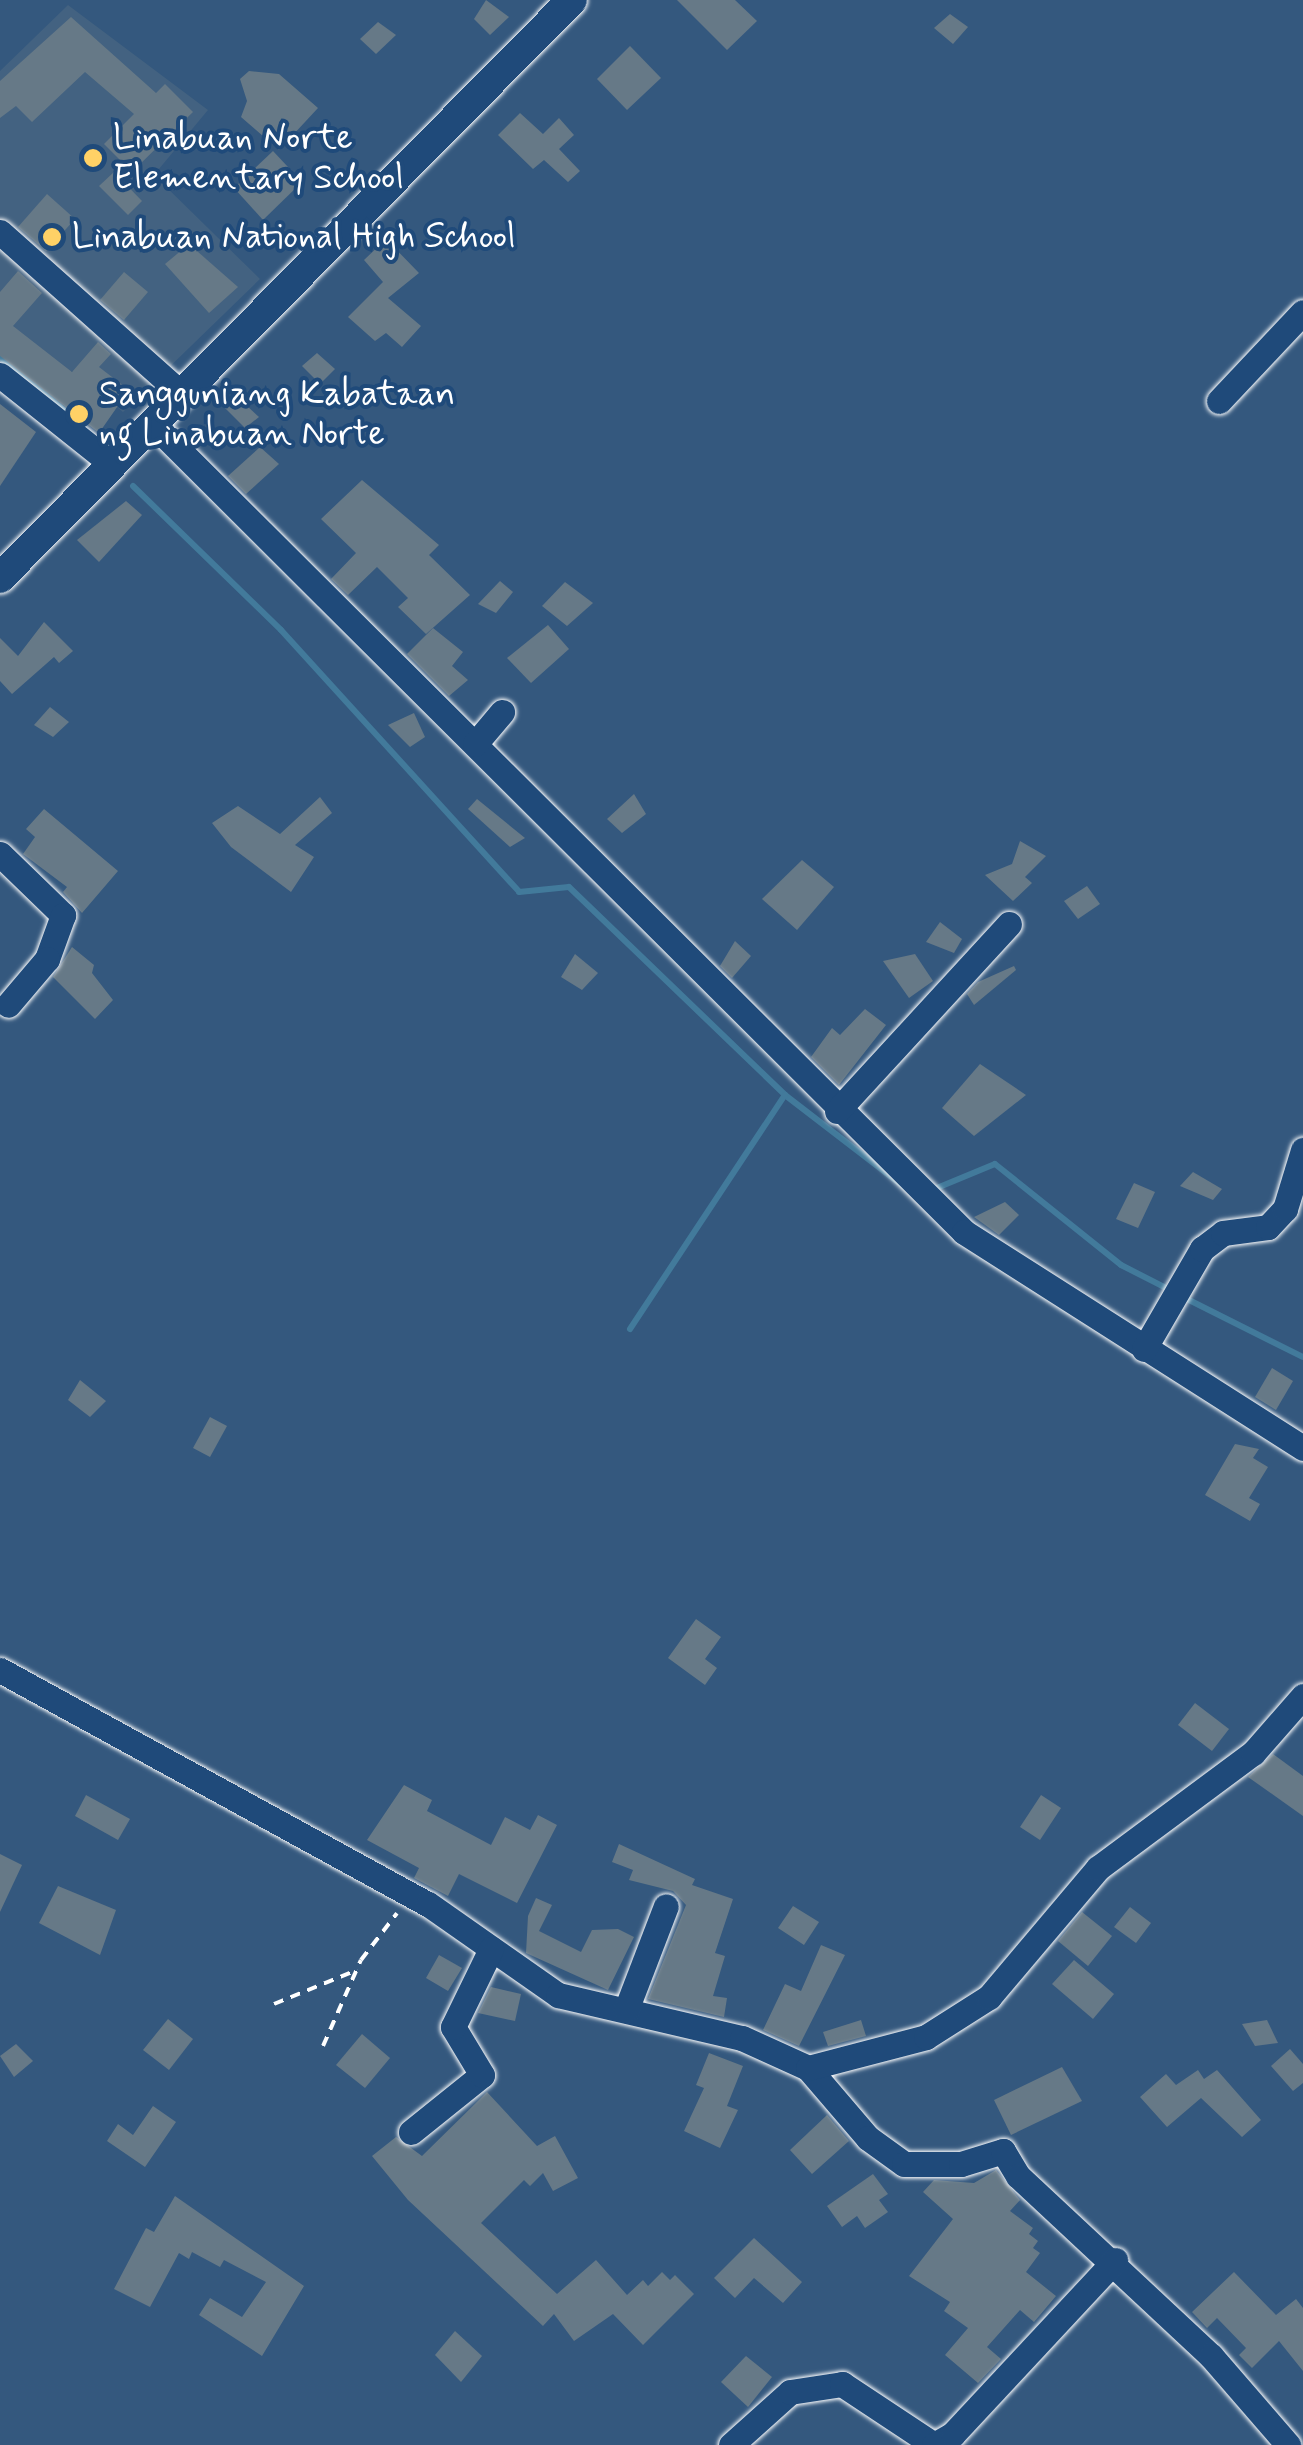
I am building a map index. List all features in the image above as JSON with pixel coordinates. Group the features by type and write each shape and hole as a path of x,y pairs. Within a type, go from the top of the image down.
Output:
{"main road":[{"path":"6,562 113,465 572,0"}],"street":[{"path":"0,232 182,394"},
{"path":"1219,401 1303,312"},
{"path":"0,375 113,465"},
{"path":"154,424 837,1111 964,1232 1303,1448"},
{"path":"475,744 502,712"},
{"path":"0,854 63,915 48,959 8,1005"},
{"path":"837,1111 1009,924"},
{"path":"1144,1350 1202,1249 1223,1232 1268,1227 1285,1209 1303,1150"},
{"path":"0,1670 424,1902 558,1995 742,2038 808,2068 868,2138 904,2164 961,2164 1003,2151 1018,2176 1115,2260 1288,2445"},
{"path":"808,2068 926,2037 990,1997 1098,1868 1253,1753 1303,1696"},
{"path":"626,2010 666,1906"},
{"path":"411,2132 482,2075 453,2027 491,1949"},
{"path":"731,2445 790,2392 842,2384 934,2445 953,2434 1115,2260"}],"path":[{"path":"323,2046 357,1970 391,1918 406,1905 424,1902"},
{"path":"274,2004 357,1970"}],"shaded area":[{"path":"68,5 208,110 154,175 260,279 123,412 72,371 50,396 0,358 0,71"}],"building":[{"path":"486,0 509,17 490,35 474,19"},
{"path":"677,0 735,0 757,21 727,50"},
{"path":"950,14 968,27 953,44 934,28"},
{"path":"71,17 156,93 165,84 193,112 132,172 104,144 134,114 85,72 32,122 16,106 0,118 0,81"},
{"path":"378,22 396,35 376,54 360,39"},
{"path":"630,46 661,78 627,110 597,79"},
{"path":"249,71 279,74 318,108 279,150 241,117 247,101 240,79"},
{"path":"520,113 543,134 559,118 574,135 559,149 580,171 568,182 544,160 533,169 498,135"},
{"path":"273,151 302,182 263,220 234,188"},
{"path":"114,172 142,201 128,215 99,186"},
{"path":"47,194 75,219 46,251 18,227"},
{"path":"386,239 419,273 388,298 421,326 402,347 386,333 375,341 348,317 383,282 364,260"},
{"path":"189,244 238,287 209,313 165,264"},
{"path":"18,271 42,293 13,326 72,372 98,342 111,354 99,367 129,390 99,433 0,356 0,292"},
{"path":"124,272 148,292 124,320 100,300"},
{"path":"317,353 335,369 320,384 302,366"},
{"path":"234,394 259,417 245,428 223,406"},
{"path":"0,404 36,432 0,486"},
{"path":"260,447 279,464 246,494 228,476"},
{"path":"362,480 439,545 429,555 470,595 426,634 398,607 408,598 377,567 348,595 331,579 356,553 321,519"},
{"path":"126,501 142,515 99,562 77,540"},
{"path":"500,581 513,592 496,613 478,604"},
{"path":"565,582 593,603 567,626 542,606"},
{"path":"44,622 73,651 59,663 54,657 12,694 0,681 0,638 18,656"},
{"path":"548,625 569,649 531,683 507,658"},
{"path":"433,628 463,652 452,666 468,680 449,696 407,654"},
{"path":"50,707 69,722 53,737 34,725"},
{"path":"414,713 425,737 410,747 388,725"},
{"path":"634,794 646,814 622,833 607,819"},
{"path":"320,797 332,813 295,845 314,857 291,892 231,847 212,823 238,806 280,834"},
{"path":"477,799 525,838 510,847 468,809"},
{"path":"44,809 118,871 82,913 63,892 67,887 23,854 35,837 26,829"},
{"path":"1020,841 1046,856 1025,877 1032,883 1013,901 985,875 1012,864"},
{"path":"802,860 834,887 797,930 762,899"},
{"path":"1087,886 1100,904 1078,919 1064,901"},
{"path":"940,922 962,939 954,953 926,942"},
{"path":"735,941 751,956 732,978 720,966"},
{"path":"72,947 94,965 92,973 113,1000 95,1019 53,977"},
{"path":"575,954 598,973 582,990 561,977"},
{"path":"915,954 933,981 909,998 883,961"},
{"path":"1014,966 1016,970 974,1005 967,994 978,982"},
{"path":"865,1009 886,1025 839,1085 811,1057 832,1028 840,1035"},
{"path":"980,1064 1026,1095 974,1136 942,1108"},
{"path":"1193,1172 1222,1189 1213,1200 1180,1186"},
{"path":"1134,1183 1155,1192 1138,1228 1116,1219"},
{"path":"1005,1202 1019,1215 999,1235 974,1217"},
{"path":"1272,1368 1293,1381 1276,1410 1255,1397"},
{"path":"80,1380 106,1401 90,1417 68,1400"},
{"path":"210,1417 227,1426 210,1457 193,1448"},
{"path":"1235,1444 1259,1449 1253,1458 1268,1467 1249,1498 1260,1504 1250,1521 1205,1495"},
{"path":"696,1619 721,1637 705,1659 717,1668 705,1685 668,1658"},
{"path":"1195,1703 1229,1729 1212,1751 1178,1725"},
{"path":"1273,1754 1303,1776 1303,1816 1248,1777"},
{"path":"404,1785 432,1800 427,1811 491,1845 505,1817 530,1830 538,1815 557,1825 517,1903 459,1874 448,1896 414,1878 419,1868 367,1840"},
{"path":"86,1795 130,1819 118,1840 75,1816"},
{"path":"1041,1795 1061,1808 1040,1840 1020,1827"},
{"path":"619,1844 695,1879 692,1885 733,1899 715,1953 725,1956 713,1996 727,1998 724,2017 648,1999 686,1905 673,1891 629,1880 633,1870 612,1862"},
{"path":"0,1854 22,1865 0,1912"},
{"path":"58,1886 116,1910 100,1955 39,1923"},
{"path":"536,1898 552,1905 539,1931 581,1952 592,1930 618,1929 634,1937 608,1990 526,1953 528,1916"},
{"path":"793,1906 819,1922 804,1945 778,1928"},
{"path":"1130,1907 1151,1923 1136,1943 1114,1927"},
{"path":"1082,1912 1112,1936 1088,1966 1058,1941"},
{"path":"821,1945 845,1955 799,2046 763,2030 785,1984 801,1991"},
{"path":"439,1955 462,1968 448,1991 426,1978"},
{"path":"1074,1960 1114,1994 1093,2019 1052,1984"},
{"path":"491,1987 521,1994 515,2021 478,2013"},
{"path":"168,2019 193,2039 169,2070 143,2050"},
{"path":"861,2020 866,2036 828,2046 823,2032"},
{"path":"1267,2020 1278,2043 1255,2046 1242,2024"},
{"path":"362,2034 390,2058 365,2088 336,2065"},
{"path":"16,2044 33,2061 14,2077 0,2056"},
{"path":"1290,2049 1303,2064 1303,2083 1293,2091 1271,2066"},
{"path":"709,2053 743,2066 727,2106 738,2110 720,2148 684,2131 704,2088 696,2085"},
{"path":"1062,2067 1082,2101 1011,2135 994,2100"},
{"path":"1198,2070 1204,2079 1217,2070 1261,2120 1242,2137 1201,2098 1167,2127 1140,2097 1166,2074 1176,2085"},
{"path":"487,2092 537,2146 555,2136 578,2178 553,2191 543,2173 530,2186 524,2180 481,2223 557,2294 596,2260 627,2295 643,2280 648,2286 662,2272 670,2280 675,2275 694,2294 643,2345 613,2314 574,2341 554,2314 543,2326 408,2200 372,2156 396,2137 422,2156"},
{"path":"153,2106 176,2122 145,2167 107,2141 118,2124 133,2135"},
{"path":"827,2115 849,2141 812,2174 790,2150"},
{"path":"996,2170 1020,2200 1010,2211 1033,2228 1029,2234 1038,2241 1033,2248 1040,2253 1026,2272 1056,2296 1034,2322 1020,2310 987,2347 1001,2359 978,2383 945,2355 968,2328 944,2311 950,2302 909,2276 953,2219 923,2192 934,2180 974,2183"},
{"path":"873,2174 888,2194 879,2200 888,2212 865,2228 857,2216 842,2227 827,2206"},
{"path":"175,2196 304,2286 262,2356 199,2315 210,2298 242,2317 266,2282 224,2260 220,2267 192,2252 189,2259 179,2253 150,2307 114,2289 146,2228 154,2232"},
{"path":"754,2238 802,2282 783,2303 754,2278 735,2298 714,2278"},
{"path":"1234,2272 1276,2315 1296,2299 1303,2308 1303,2371 1279,2341 1252,2368 1239,2355 1246,2348 1217,2318 1207,2328 1192,2312"},
{"path":"455,2331 482,2356 461,2382 435,2355"},
{"path":"746,2356 772,2377 748,2407 721,2382"}],"waterway":[{"path":"0,357 70,415"},
{"path":"133,486 281,630 519,892 569,887 785,1095 916,1196"},
{"path":"630,1329 785,1095"},
{"path":"932,1190 995,1164 1121,1265 1172,1291"},
{"path":"1189,1300 1303,1357"}],"place":[{"name":"Linabuan Norte Elementary School","path":"93,158"},
{"name":"Linabuan National High School","path":"52,237"},
{"name":"Sangguniang Kabataan ng Linabuan Norte","path":"79,414"}]}
